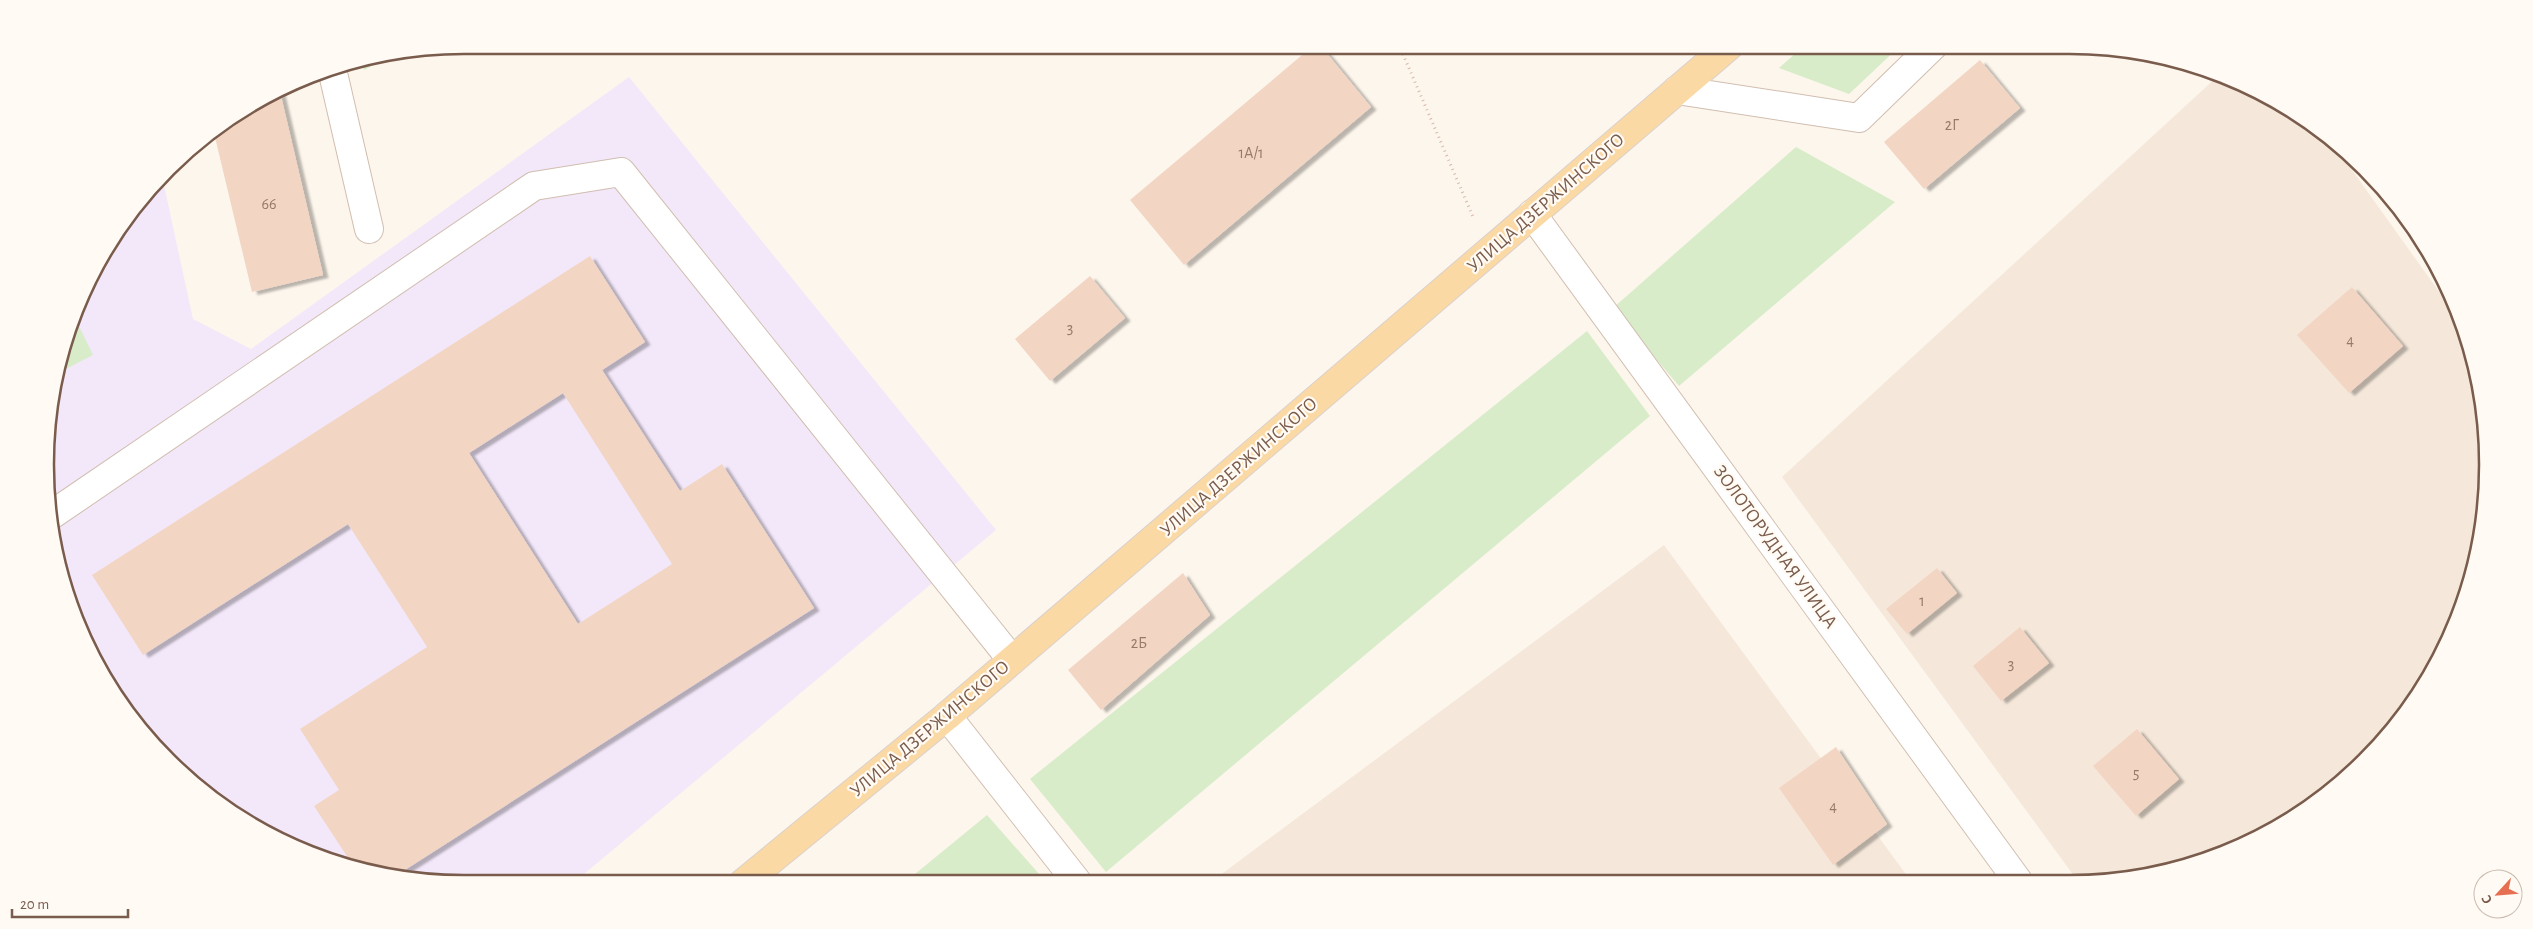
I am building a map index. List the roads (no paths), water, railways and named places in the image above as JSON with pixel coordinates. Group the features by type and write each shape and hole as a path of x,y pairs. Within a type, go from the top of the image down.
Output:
{"main road":[{"name":"УЛИЦА ДЗЕРЖИНСКОГО","path":"753,875 947,716 1720,54"}],"street":[{"path":"1678,90 1859,118 1925,54"},
{"path":"334,75 369,229"},
{"path":"57,512 534,186 621,172 1012,660"},
{"name":"ЗОЛОТОРУДНАЯ УЛИЦА","path":"1532,214 2014,875"},
{"path":"947,716 1072,875"}]}
